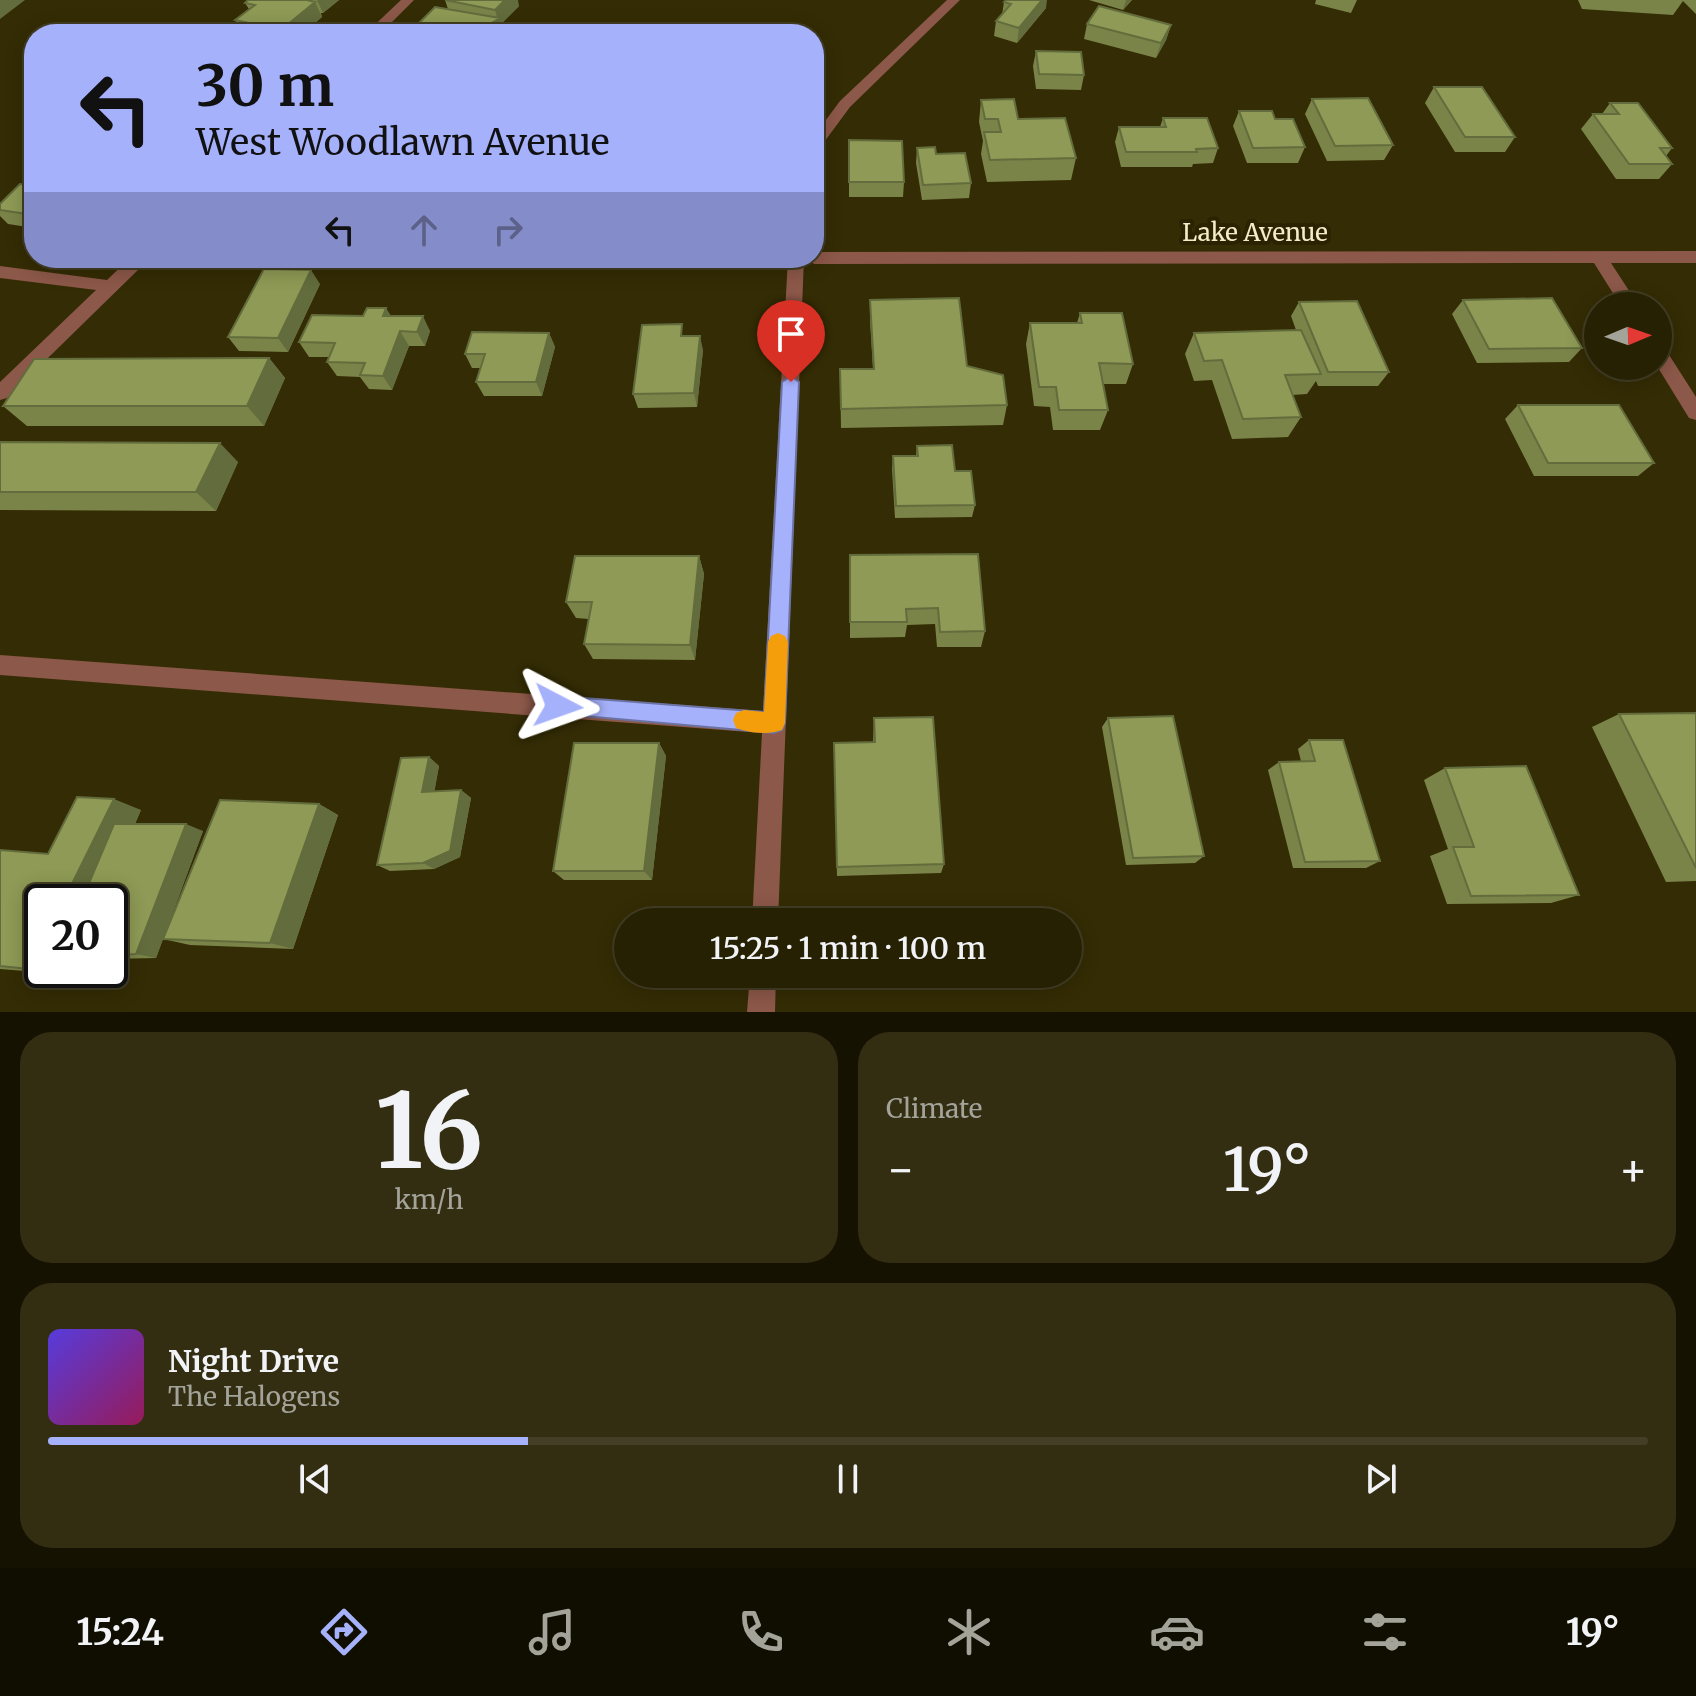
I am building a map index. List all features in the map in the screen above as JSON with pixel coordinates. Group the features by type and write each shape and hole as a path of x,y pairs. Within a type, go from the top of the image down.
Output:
{"street":[{"path":"383,24 408,0"},
{"path":"824,132 845,104 954,0"},
{"path":"1599,257 1621,292"},
{"name":"Lake Avenue","path":"824,258 1696,257"},
{"path":"0,393 130,268"},
{"path":"766,908 796,268"},
{"path":"0,272 111,286"},
{"path":"1672,374 1696,413"},
{"path":"0,665 774,723"},
{"path":"761,1012 762,988"}],"building":[{"path":"248,0 315,2 288,24 253,24 235,20 255,5 245,3"},
{"path":"445,0 505,0 495,10"},
{"path":"1042,0 1019,28 996,21 1011,4 1004,2"},
{"path":"1099,6 1171,25 1161,43 1087,24"},
{"path":"435,7 500,18 490,24 418,24"},
{"path":"1036,51 1081,52 1084,75 1039,74"},
{"path":"1434,87 1482,87 1515,137 1465,137"},
{"path":"1368,98 1393,145 1335,146 1312,99"},
{"path":"1014,99 1018,119 1065,118 1076,158 990,160 984,132 1001,132 998,119 985,119 981,100"},
{"path":"1610,103 1638,103 1672,148 1660,148 1672,164 1629,164 1593,114 1619,114"},
{"path":"1239,111 1272,111 1275,119 1293,119 1305,147 1253,148"},
{"path":"1163,118 1207,118 1218,148 1196,149 1197,152 1126,152 1119,127 1166,127"},
{"path":"849,140 902,141 904,182 849,182"},
{"path":"935,147 936,154 965,153 971,183 923,185 917,148"},
{"path":"20,184 24,185 24,214 0,210 0,204"},
{"path":"264,269 311,270 278,338 228,337"},
{"path":"959,298 967,366 1003,375 1007,405 841,409 840,369 874,369 870,300"},
{"path":"1552,298 1582,348 1489,349 1463,300"},
{"path":"1357,301 1389,372 1328,372 1299,302"},
{"path":"367,308 386,308 383,316 423,316 417,332 400,331 383,376 360,375 365,363 327,362 335,343 299,342 312,315 363,316"},
{"path":"1080,313 1122,313 1133,364 1099,363 1108,410 1059,410 1056,387 1039,387 1030,323 1082,323"},
{"path":"682,324 681,336 700,336 694,393 633,394 642,325"},
{"path":"1301,330 1321,374 1285,375 1301,417 1243,419 1222,360 1204,361 1194,333"},
{"path":"472,332 549,333 536,382 476,382 485,354 465,354"},
{"path":"269,358 247,406 3,406 34,359"},
{"path":"1518,405 1619,405 1654,463 1548,463"},
{"path":"0,442 220,443 196,492 0,492"},
{"path":"952,445 955,471 971,471 975,505 896,506 893,456 918,456 917,446"},
{"path":"978,554 985,631 940,632 938,608 906,609 907,622 850,622 850,555"},
{"path":"575,556 699,556 690,645 584,644 592,602 566,602"},
{"path":"1696,713 1696,868 1619,714"},
{"path":"1173,716 1204,856 1133,858 1108,718"},
{"path":"933,717 944,864 837,867 834,743 875,742 874,718"},
{"path":"1309,740 1343,740 1380,861 1305,862 1279,762 1315,761"},
{"path":"574,743 659,743 644,871 553,871"},
{"path":"429,757 422,792 461,790 450,851 423,863 377,865 401,758"},
{"path":"1526,766 1579,895 1471,896 1453,847 1474,847 1445,768"},
{"path":"77,797 114,799 72,884 24,884 24,968 0,966 0,850 48,854"},
{"path":"220,800 319,804 270,943 163,939"},
{"path":"114,824 186,824 136,954 128,954 128,884 89,884"}],"slow traffic":[{"path":"744,720 774,723 778,642"}],"route":[{"path":"558,706 774,723 791,382"}]}
